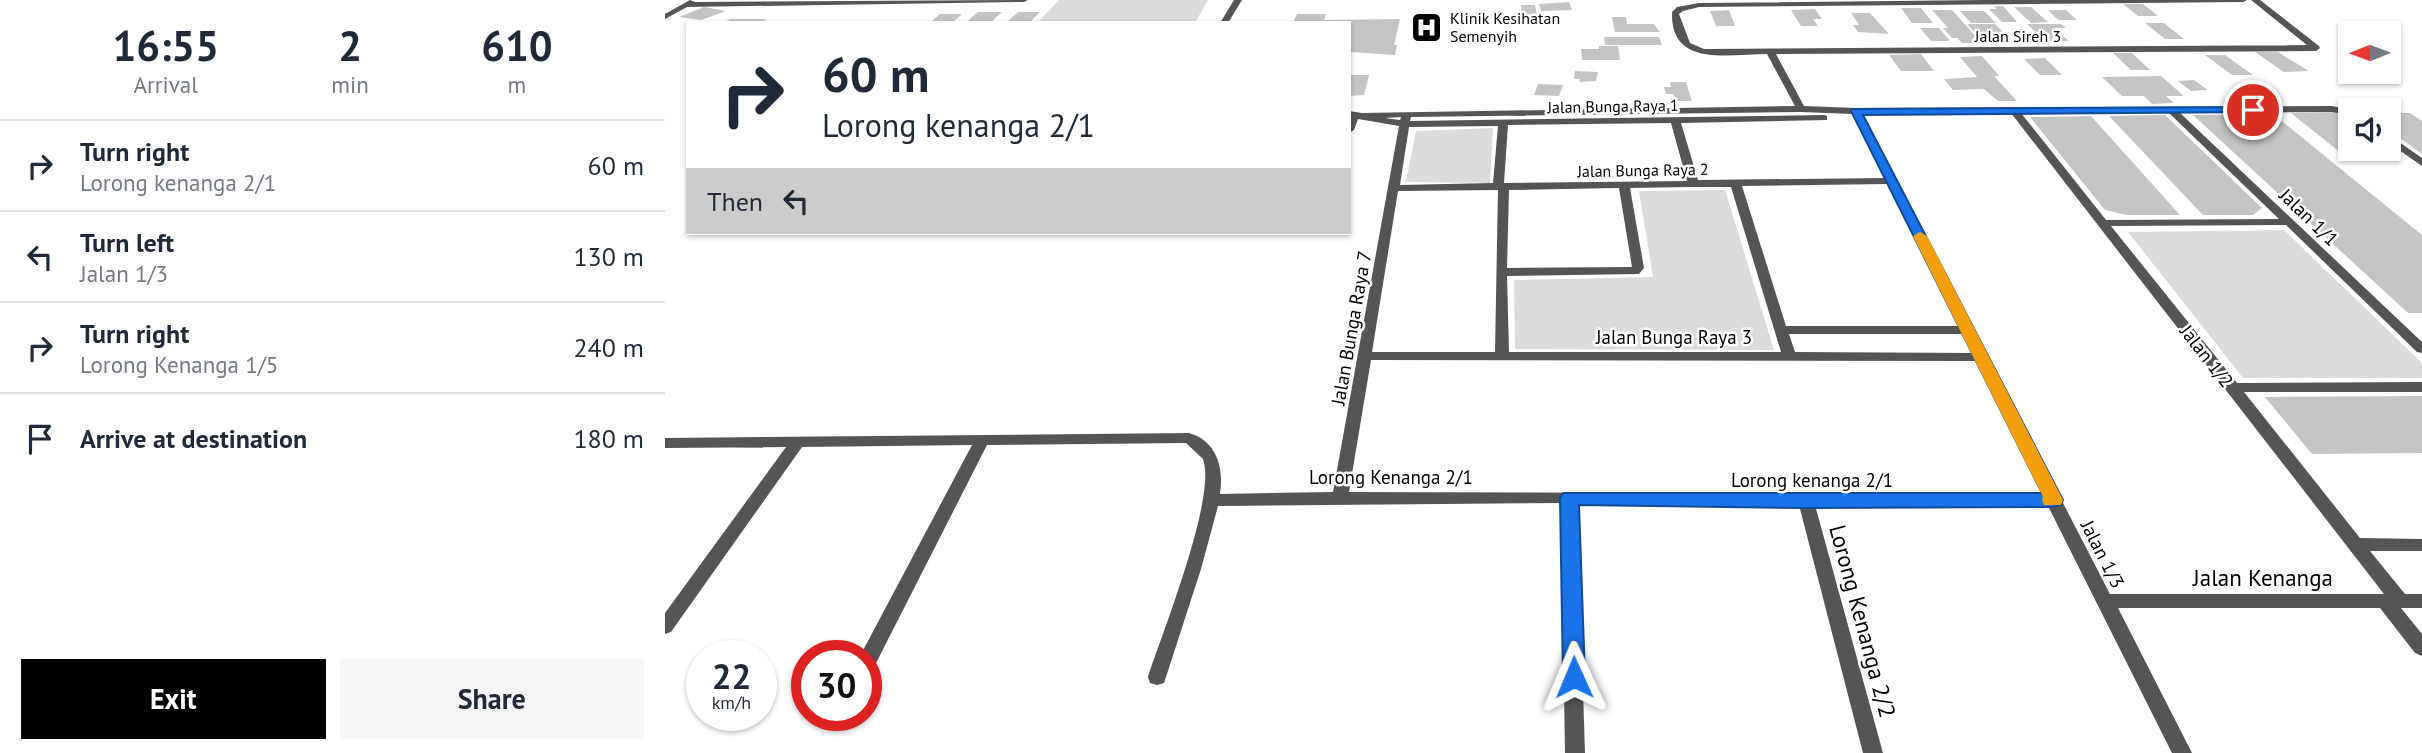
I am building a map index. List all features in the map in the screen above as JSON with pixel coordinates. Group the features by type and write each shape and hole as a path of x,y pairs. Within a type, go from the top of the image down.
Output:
{"street":[{"path":"665,17 694,0"},
{"path":"685,5 1024,0"},
{"path":"1225,21 1238,0"},
{"path":"1857,2 2243,0"},
{"name":"Jalan Sireh 3","path":"1857,2 1699,5 1680,9 1675,14 1687,48 1693,51 2316,48 2255,0"},
{"path":"1770,52 1801,108"},
{"path":"1406,119 1801,108 1858,115 2014,111 2338,110"},
{"name":"Jalan 1/1","path":"2172,110 2422,349"},
{"name":"Jalan 1/2","path":"2014,111 2355,544 2422,648"},
{"name":"Jalan Bunga Raya 1","path":"1357,114 1503,123 1858,115"},
{"name":"Jalan 1/3","path":"1858,115 2182,753"},
{"name":"Jalan Bunga Raya 7","path":"1340,497 1406,119"},
{"path":"1675,121 1694,185"},
{"path":"1502,356 1503,123"},
{"path":"2401,147 2422,163"},
{"name":"Jalan Bunga Raya 2","path":"1394,188 1892,181"},
{"path":"1736,185 1789,356"},
{"path":"1501,272 1635,271 1638,268 1624,186"},
{"path":"2102,223 2288,222"},
{"path":"1780,330 1968,330"},
{"name":"Jalan Bunga Raya 3","path":"1366,356 1982,357"},
{"path":"2232,387 2422,387"},
{"path":"665,443 1189,438 1204,449 1213,465 1212,500 1157,677"},
{"path":"878,640 982,440"},
{"path":"665,627 798,442"},
{"name":"Lorong Kenanga 2/1","path":"1212,500 1340,497 1569,498"},
{"path":"1569,498 1575,753"},
{"name":"Lorong kenanga 2/1","path":"1569,498 2054,500"},
{"name":"Lorong Kenanga 2/2","path":"1806,501 1873,753"},
{"path":"2355,544 2422,545"},
{"name":"Jalan Kenanga","path":"2105,601 2422,601"}],"shaded area":[{"path":"1059,0 1208,0 1196,21 1039,21"},
{"path":"1493,128 1490,183 1406,182 1416,131"},
{"path":"1725,190 1774,350 1515,349 1514,280 1653,277 1639,191"},
{"path":"2284,230 2422,363 2422,378 2243,378 2128,232"}],"building":[{"path":"1569,2 1572,10 1541,11 1539,4"},
{"path":"2123,4 2143,4 2158,16 2138,16"},
{"path":"1521,5 1535,5 1537,15 1522,16"},
{"path":"1994,6 2003,6 2017,22 2002,22 1989,9 1997,9"},
{"path":"704,7 726,11 701,20 679,17"},
{"path":"2014,7 2031,7 2048,22 2031,23"},
{"path":"1901,8 1921,8 1933,23 1912,23"},
{"path":"1815,9 1822,19 1813,19 1818,26 1801,26 1791,10"},
{"path":"1729,10 1735,26 1716,26 1710,11"},
{"path":"1932,10 1952,10 1982,43 1962,43 1957,38 1952,38 1943,28 1948,28"},
{"path":"2048,10 2066,10 2077,20 2058,20"},
{"path":"1960,11 1984,11 1996,23 1971,23"},
{"path":"978,12 1002,12 992,21 967,21"},
{"path":"1018,12 1040,12 1031,21 1008,21"},
{"path":"1851,13 1870,13 1889,34 1858,32 1853,25 1859,25"},
{"path":"940,14 962,14 954,21 932,21"},
{"path":"1297,14 1326,14 1324,20 1400,19 1394,45 1397,45 1395,55 1351,52 1351,21 1294,21"},
{"path":"1612,17 1626,17 1627,24 1654,24 1660,32 1615,32"},
{"path":"730,19 767,19 764,21 726,21"},
{"path":"2145,23 2164,23 2184,39 2165,39"},
{"path":"1967,24 1995,24 2005,34 1976,34"},
{"path":"2027,24 2061,24 2066,28 2054,28 2069,41 2045,41"},
{"path":"1920,28 1939,28 1950,41 1931,41"},
{"path":"1604,37 1659,37 1662,45 1605,45"},
{"path":"1599,46 1618,46 1620,60 1582,60 1581,49 1599,49"},
{"path":"2255,52 2278,52 2309,71 2284,72"},
{"path":"2113,53 2132,53 2150,70 2131,70"},
{"path":"1921,54 1934,71 1901,71 1889,55"},
{"path":"2205,55 2225,55 2253,75 2232,75"},
{"path":"1982,56 1999,76 1994,76 2017,101 1998,101 1984,89 1953,90 1944,79 1977,77 1960,57"},
{"path":"2045,58 2062,75 2040,75 2024,59"},
{"path":"1575,71 1598,72 1596,81 1579,82 1580,79 1574,79"},
{"path":"1351,75 1369,75 1364,95 1351,96"},
{"path":"2161,76 2184,96 2166,96 2174,103 2152,104 2144,96 2122,96 2102,77"},
{"path":"2194,80 2208,90 2191,91 2178,81"},
{"path":"1670,82 1686,82 1692,101 1676,101 1673,94 1666,94 1664,87 1671,87"},
{"path":"1538,84 1563,85 1559,96 1534,95"},
{"path":"2338,112 2338,151 2291,113"},
{"path":"2401,113 2410,113 2422,121 2422,154 2401,139"},
{"path":"2273,114 2422,235 2422,313 2408,313 2193,115"},
{"path":"2165,115 2262,208 2253,215 2203,215 2109,116"},
{"path":"2091,116 2180,215 2127,215 2105,210 2030,117"},
{"path":"2422,396 2422,453 2312,454 2265,397"}],"slow traffic":[{"path":"1920,236 2054,500 2051,500"}],"place":[{"name":"Klinik Kesihatan Semenyih","path":"1427,27"}],"route":[{"path":"1574,677 1572,525 1569,498 2054,500 1856,111 2253,110"}]}
